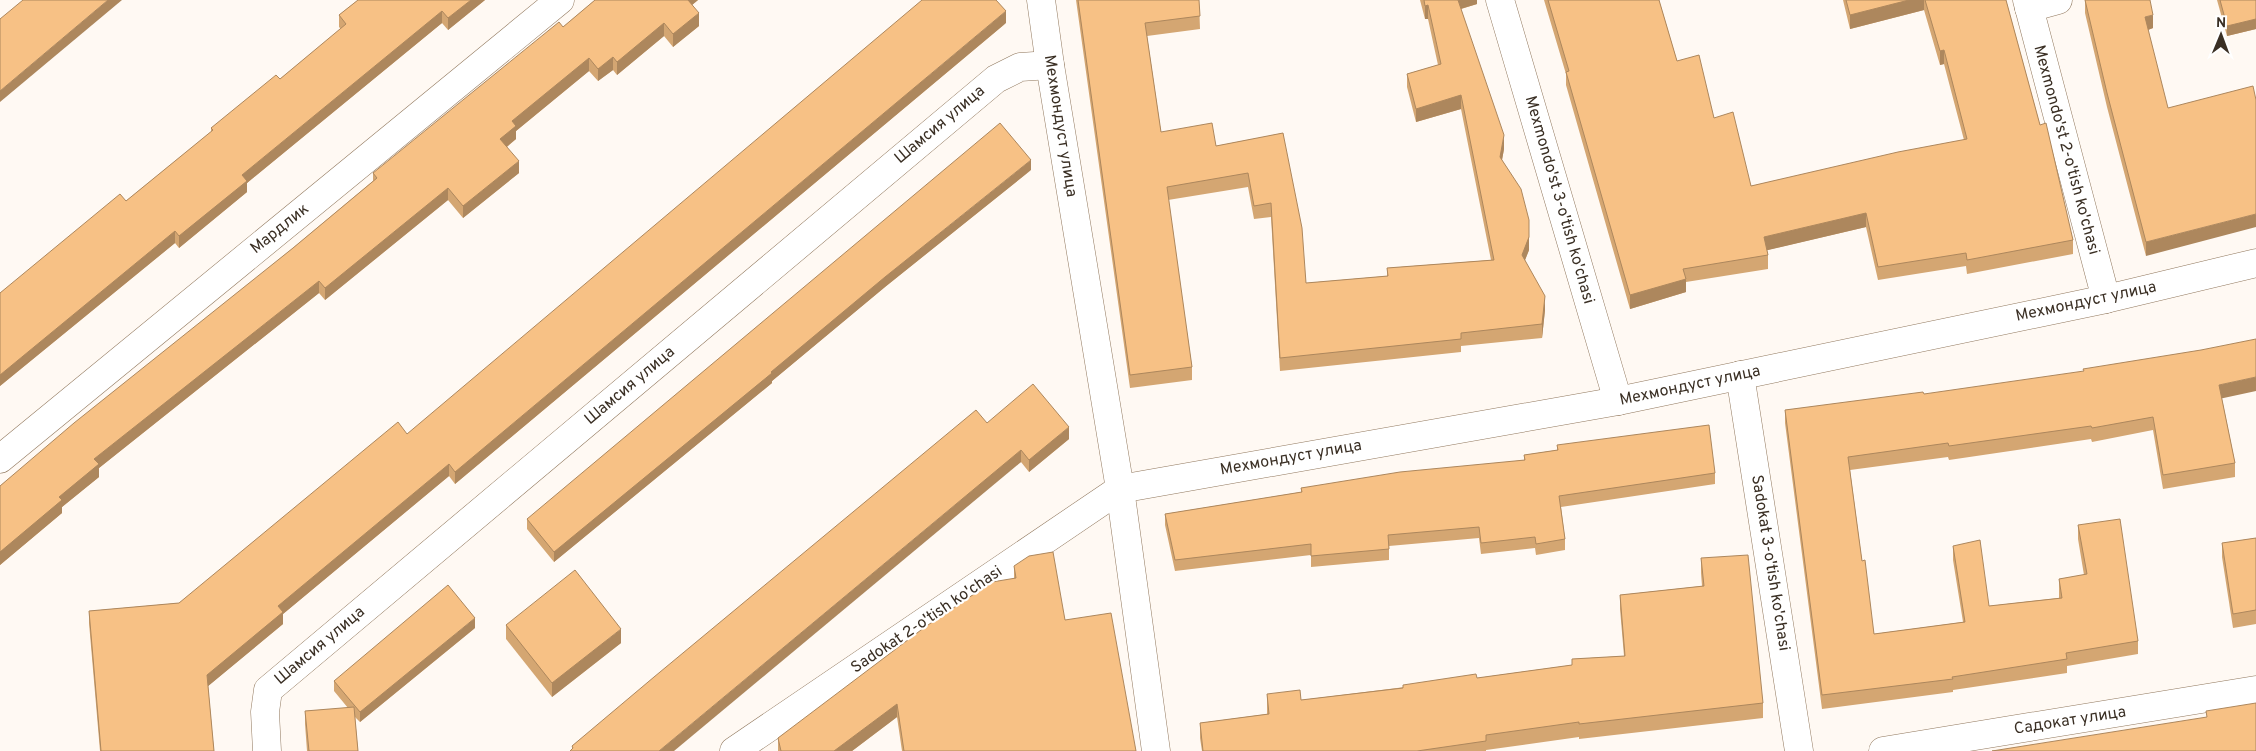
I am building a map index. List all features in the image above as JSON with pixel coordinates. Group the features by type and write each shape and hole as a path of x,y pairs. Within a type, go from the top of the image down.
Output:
{"street":[{"name":"Мардлик","path":"0,459 560,0"},
{"name":"Мехмондуст улица","path":"1041,0 1120,489 1156,751"},
{"name":"Mexmondo'st 3-o'tish ko'chasi","path":"1500,0 1618,401"},
{"path":"2028,4 2058,0"},
{"name":"Mexmondo'st 2-o'tish ko'chasi","path":"2028,4 2106,299"},
{"name":"Шамсия улица","path":"267,751 265,712 268,690 996,79 1020,67 1050,65"},
{"name":"Мехмондуст улица","path":"1120,489 1618,401 2106,299 2256,263"},
{"name":"Sadokat 3-o'tish ko'chasi","path":"1740,375 1799,751"},
{"name":"Sadokat 2-o'tish ko'chasi","path":"734,751 1120,489"},
{"name":"Садокат улица","path":"1883,751 2256,690"}],"building":[{"path":"23,0 108,0 0,91 0,19"},
{"path":"358,0 471,0 448,18 442,11 242,175 247,181 179,236 175,231 0,375 0,293 120,194 126,201 213,130 211,128 276,75 280,79 346,24 339,15"},
{"path":"595,0 688,0 699,13 673,34 664,23 617,62 613,57 598,69 589,58 512,121 516,126 500,139 519,161 463,206 448,188 325,288 319,281 94,459 99,464 59,497 62,500 0,552 0,486 74,423 293,248 377,178 373,173 559,22 563,27"},
{"path":"922,0 996,0 1006,11 455,472 449,464 278,606 283,612 207,675 214,751 101,751 89,611 179,603 398,422 407,434"},
{"path":"1078,0 1199,0 1200,16 1145,23 1161,132 1212,123 1216,146 1283,133 1302,228 1306,283 1388,276 1387,268 1494,260 1461,95 1416,109 1407,74 1441,64 1428,5 1425,6 1424,0 1458,0 1504,135 1500,157 1521,189 1529,220 1529,237 1522,255 1545,296 1542,324 1461,333 1461,339 1280,358 1271,203 1254,206 1248,173 1167,187 1192,367 1130,375"},
{"path":"1548,0 1659,0 1677,61 1699,55 1714,118 1733,112 1751,186 1898,152 1967,139 1944,50 1940,51 1925,0 2006,0 2040,125 2046,123 2073,240 1967,260 1966,253 1878,267 1866,213 1764,237 1768,255 1683,269 1686,279 1630,295 1566,72 1569,71"},
{"path":"1846,0 1909,0 1850,15"},
{"path":"2085,0 2150,0 2153,15 2145,17 2168,108 2253,86 2256,100 2256,214 2146,242"},
{"path":"2220,0 2256,0 2256,19 2227,26"},
{"path":"1000,123 1031,160 885,277 772,373 554,552 527,519"},
{"path":"2256,339 2256,377 2219,385 2235,463 2163,475 2153,417 2092,428 2091,426 1949,446 1948,443 1848,457 1862,561 1865,560 1874,634 1965,622 1953,546 1980,540 1989,606 2062,598 2059,579 2087,574 2078,525 2120,519 2138,641 2066,653 2067,659 1952,677 1953,679 1822,695 1785,410 1923,392 1924,394 2084,371 2083,369"},
{"path":"1033,384 1069,427 1029,460 1021,450 659,751 570,751 573,748 572,746 654,677 976,410 987,423"},
{"path":"1709,425 1715,473 1559,496 1565,539 1536,544 1535,537 1481,543 1479,527 1388,535 1389,549 1311,556 1311,544 1175,560 1165,514 1302,492 1301,488 1400,472 1525,460 1524,455 1558,450 1557,445"},
{"path":"2256,538 2256,610 2233,614 2222,543"},
{"path":"1053,552 1065,620 1111,613 1136,751 904,751 897,704 834,751 781,751 778,738 925,627 992,582 1016,578 1014,566 1029,556"},
{"path":"1748,555 1763,703 1579,724 1579,722 1486,735 1486,741 1417,751 1203,751 1200,723 1269,714 1267,694 1300,690 1301,700 1403,688 1403,685 1476,674 1477,678 1572,665 1572,659 1625,656 1620,595 1704,586 1701,558"},
{"path":"575,570 621,629 552,683 506,625"},
{"path":"448,585 475,618 360,712 334,681"},
{"path":"2256,703 2256,751 1992,751 2207,717 2206,711"},
{"path":"354,707 358,751 309,751 305,711"}]}
